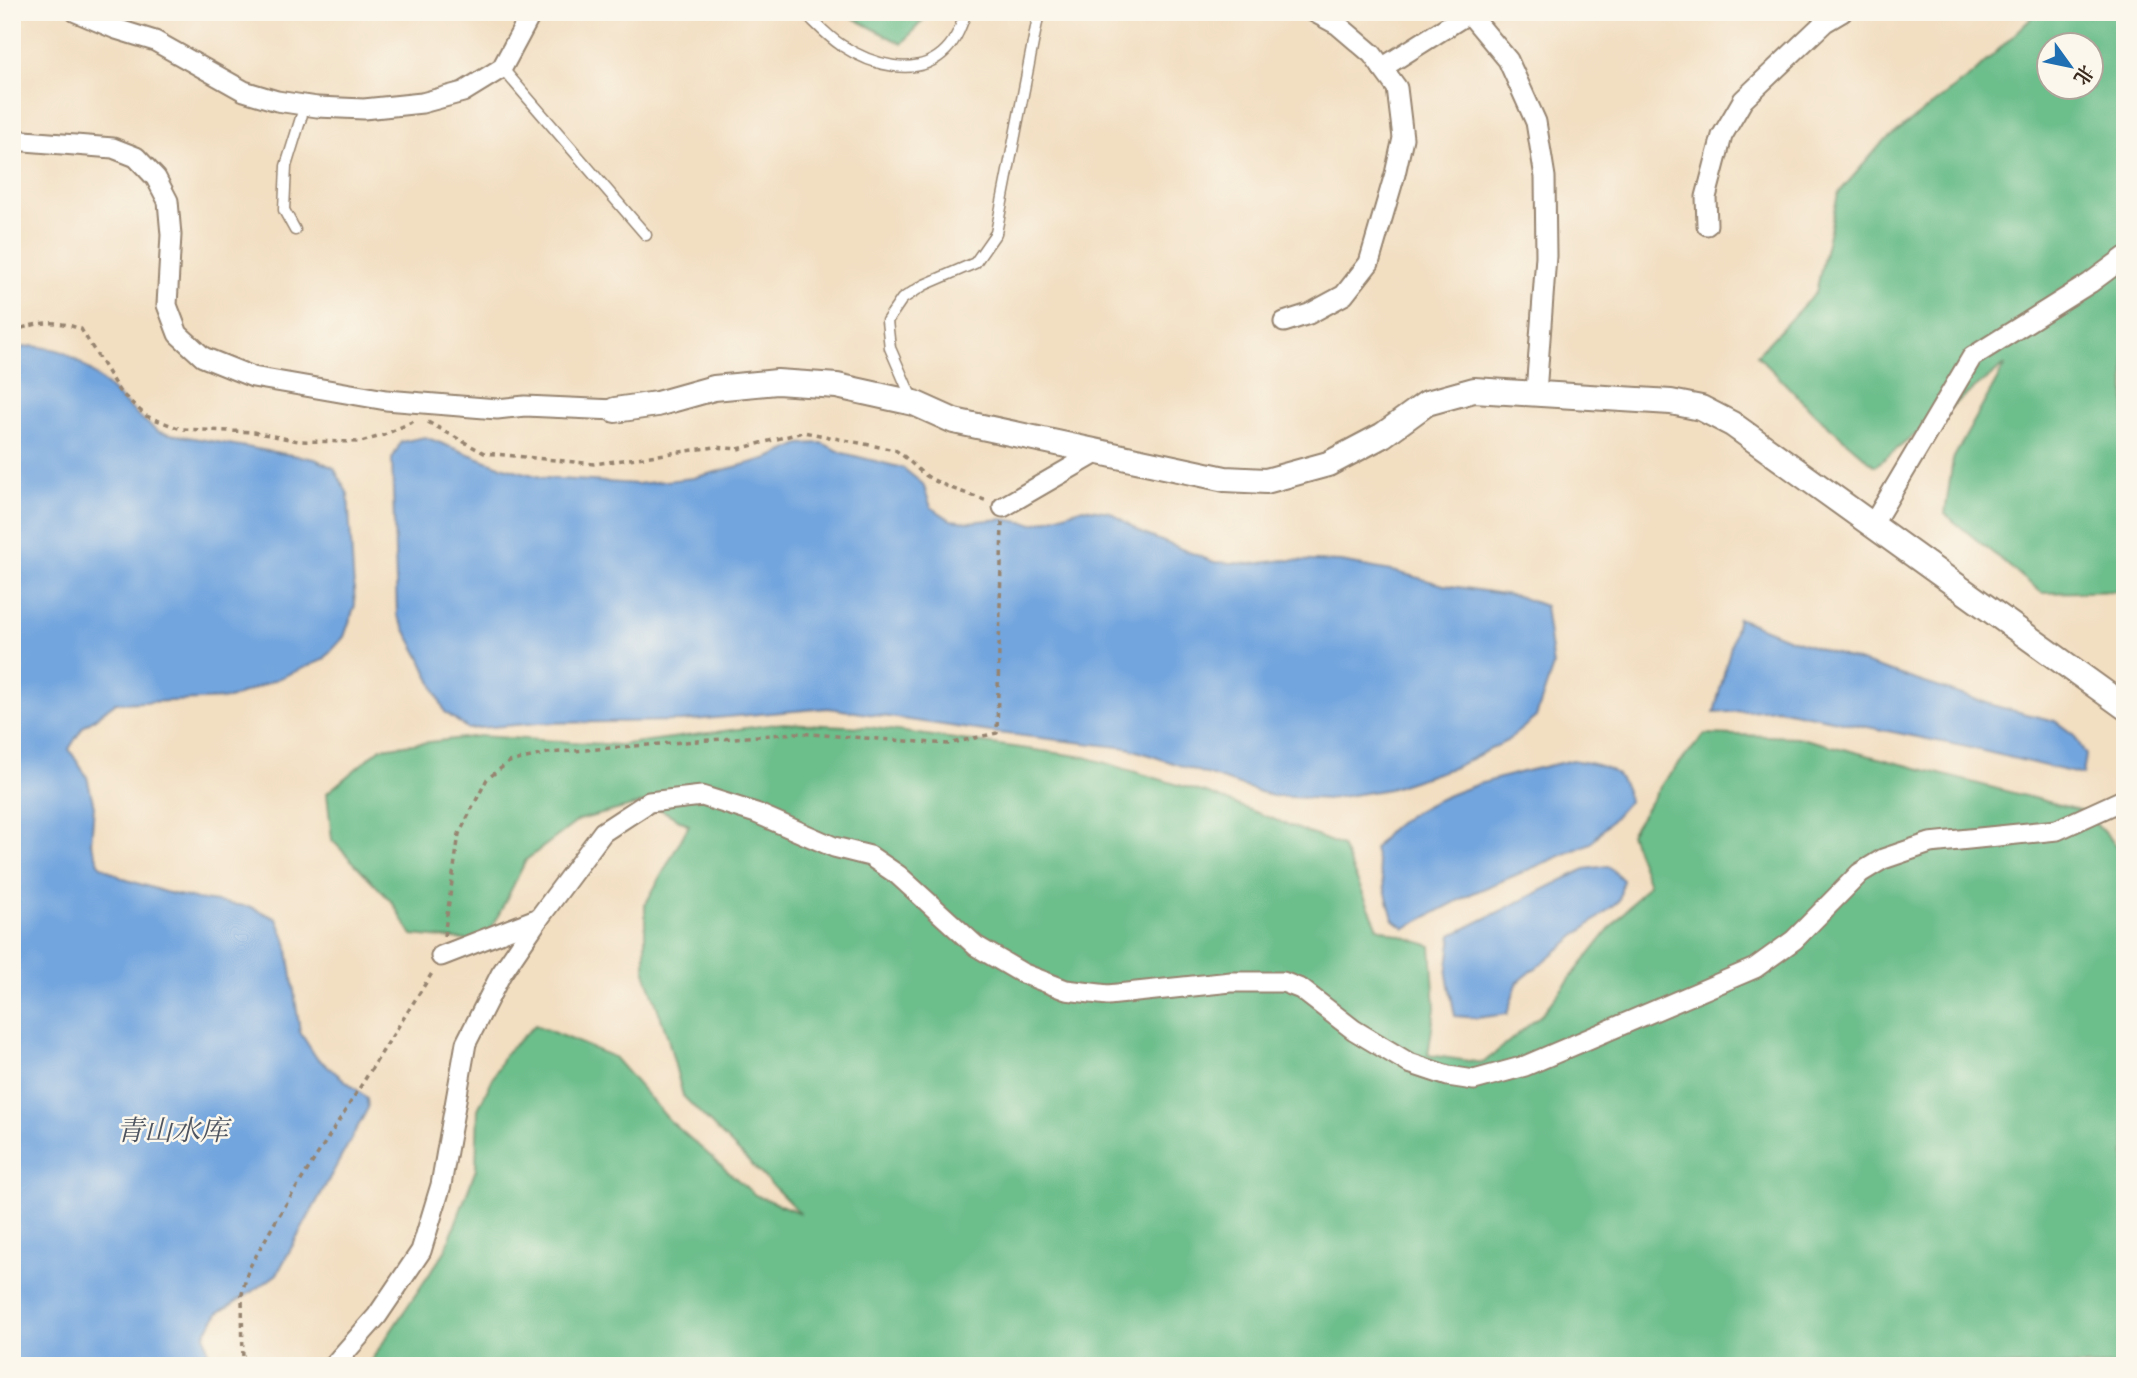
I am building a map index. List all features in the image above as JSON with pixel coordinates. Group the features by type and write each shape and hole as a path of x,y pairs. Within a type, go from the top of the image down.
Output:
{"street":[{"path":"76,12 116,29 155,41 244,91 276,101 364,109 422,103 463,92 502,68 532,12"},
{"path":"1283,321 1309,314 1344,295 1369,263 1403,138 1397,88 1372,54 1338,25 1314,12"},
{"path":"1382,68 1468,13 1508,60 1536,122 1545,177 1546,257 1536,393"},
{"path":"1707,225 1706,197 1722,136 1743,100 1828,15"},
{"path":"12,140 113,148 136,158 156,178 168,201 171,235 167,305 178,334 203,357 253,377 386,400 497,409 525,407 615,410 657,404 714,388 777,382 836,386 914,403 954,421 1225,479 1266,481 1328,464 1382,435 1427,404 1474,390 1671,402 1701,408 1732,424 2125,707"},
{"path":"1873,524 1972,357 2090,283 2125,257"},
{"path":"1003,507 1098,452"},
{"path":"333,1366 377,1316 421,1251 441,1185 466,1043 501,974 603,832 649,802 702,796 756,813 834,847 870,856 898,875 976,946 1022,973 1066,990 1108,995 1231,982 1283,982 1301,989 1354,1030 1409,1063 1448,1076 1474,1080 1525,1066 1755,968 1794,940 1860,873 1883,859 1930,843 2057,830 2125,799"},
{"path":"440,956 539,918"}],"lane":[{"path":"804,12 840,44 882,65 920,66 944,52 956,36 966,12"},
{"path":"914,403 890,348 887,321 902,299 924,285 975,263 996,233 1039,12"},
{"path":"502,68 646,235"},
{"path":"295,230 284,210 286,166 305,105"}],"path":[{"path":"12,331 39,323 60,322 81,329 119,391 146,416 181,429 242,430 298,441 360,442 384,435 411,421 427,422 484,453 594,464 715,447 738,449 804,432 895,450 908,458 924,474 940,483 1003,507 997,733"},
{"path":"243,1366 242,1294 248,1270 278,1217 431,976"}],"green space":[{"path":"842,12 930,12 902,44"},
{"path":"2038,12 2125,12 2125,591 2042,593 1945,514 1953,459 2005,365 1875,466 1815,414 1757,355 1816,292 1838,194 1882,143 1974,73"},
{"path":"783,723 868,727 1085,757 1209,794 1342,846 1378,928 1431,946 1435,1008 1428,1055 1483,1063 1541,1015 1649,884 1630,834 1664,781 1705,734 1797,737 2083,811 2125,854 2125,1366 372,1366 372,1359 445,1251 476,1169 478,1109 504,1055 535,1025 614,1057 669,1120 755,1195 800,1213 683,1096 667,1035 645,972 645,905 689,825 647,802 579,820 526,860 485,942 412,935 392,902 332,840 327,793 381,748 479,736 619,745"}],"water":[{"name":"青山水库","path":"33,346 58,350 78,361 159,432 315,459 334,468 348,494 355,605 344,637 323,660 229,699 115,703 83,727 69,749 87,777 94,806 91,843 100,865 124,879 165,892 251,907 277,919 287,943 300,1032 316,1057 367,1098 368,1108 277,1274 218,1313 205,1334 210,1366 12,1366 12,349"},
{"path":"425,437 497,465 544,478 637,484 693,478 769,458 800,444 822,443 843,453 903,468 923,484 931,507 951,520 968,522 1003,519 1034,524 1083,508 1110,512 1144,534 1214,562 1341,562 1397,572 1444,585 1517,596 1545,606 1553,666 1536,717 1507,741 1455,767 1389,789 1328,799 1272,796 1128,748 997,733 828,708 682,721 539,723 468,729 445,712 397,615 392,459 401,442"},
{"path":"1738,618 1787,638 1999,707 2055,721 2074,735 2086,755 2083,775 1962,746 1778,709 1714,713"},
{"path":"1573,760 1594,764 1616,774 1629,801 1591,843 1471,894 1405,928 1393,919 1374,849 1392,828 1411,814 1454,793 1503,777"},
{"path":"1608,866 1623,880 1619,901 1517,983 1507,1014 1477,1018 1455,1016 1447,975 1452,935 1585,869"}]}
